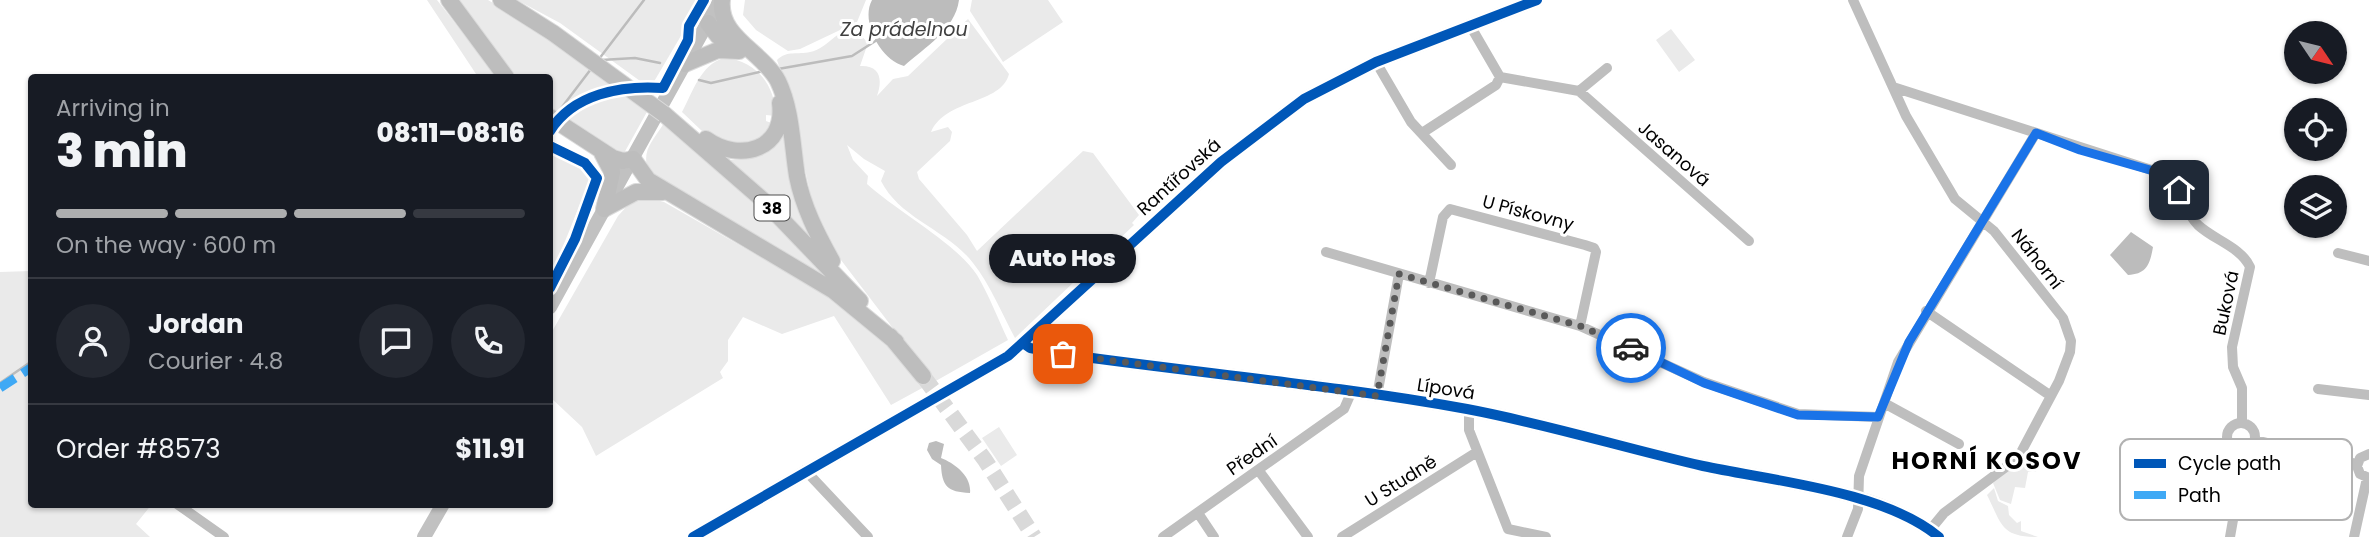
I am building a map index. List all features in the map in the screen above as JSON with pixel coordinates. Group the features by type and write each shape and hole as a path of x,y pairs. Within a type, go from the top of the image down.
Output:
{"main road":[{"path":"449,0 504,74"},
{"name":"38","path":"501,0 553,33 694,134 773,209 845,285 896,342 922,376"},
{"path":"721,0 721,13 726,27 765,67 775,82 789,119 804,204 812,225 845,285"},
{"path":"708,23 726,27"},
{"path":"708,23 718,36 765,67"},
{"path":"685,64 718,50 743,52"},
{"path":"694,134 731,151 745,152 762,146 775,132 781,116 775,82"},
{"path":"553,119 618,160 633,159 643,176 834,291 896,342"},
{"path":"594,146 606,157 611,168 604,209"},
{"path":"604,209 643,190 673,195"}],"street":[{"path":"553,302 721,0"},
{"name":"Rantířovská","path":"693,537 805,470 993,365 1023,343 1248,139 1304,99 1376,62 1537,0"},
{"name":"Náhorní","path":"1853,0 1906,116 1955,198 1994,231 2063,318 2069,330 2070,352 2051,396"},
{"path":"1471,27 1500,77"},
{"path":"1376,62 1412,122 1451,165"},
{"path":"1500,77 1579,90 1606,68"},
{"path":"1422,133 1496,85 1500,77"},
{"name":"Buková","path":"1893,87 2080,150 2164,174 2179,190 2196,224 2247,259 2250,275 2232,353 2233,367 2242,388 2242,423 2230,428 2228,439"},
{"name":"Jasanová","path":"1579,90 1749,241"},
{"path":"1847,537 1859,499 1859,476 1898,362 1926,311 2036,133"},
{"name":"U Pískovny","path":"1429,283 1443,217 1450,209 1585,245 1594,248 1596,252 1580,326"},
{"path":"1326,252 1580,326 1704,383 1798,415 1878,417"},
{"path":"2339,253 2369,261"},
{"path":"1377,396 1399,274"},
{"path":"1926,311 2051,396 2013,464 1944,513 1934,533"},
{"name":"Lípová","path":"1023,343 1030,348 1076,356 1469,410 1859,499 1901,513 1934,533"},
{"path":"2318,389 2369,395"},
{"name":"Přední","path":"1163,537 1344,409 1351,393"},
{"path":"1884,403 1959,444"},
{"path":"1469,410 1469,430 1505,533 1546,537"},
{"path":"2242,423 2253,429 2255,439"},
{"name":"U Studně","path":"1342,537 1477,453"},
{"path":"2354,537 2368,478 2360,474 2357,464 2361,457 2369,454"},
{"path":"2352,463 2357,464"},
{"path":"805,470 868,537"},
{"path":"1258,471 1308,537"},
{"path":"183,508 224,537"},
{"path":"424,537 441,508"},
{"path":"1198,513 1214,537"}],"shaded area":[{"path":"427,0 437,0 495,74 476,74"},
{"path":"456,0 488,0 539,31 648,110 623,155 553,113 553,74 511,74"},
{"path":"517,0 702,0 652,85 647,86 560,23"},
{"path":"745,0 866,0 857,22 800,49 788,51 756,30 743,15"},
{"path":"972,0 1048,0 1063,22 1003,62 970,11"},
{"path":"968,19 1009,74 1004,84 996,91 948,113 938,121 931,132 948,127 952,132 950,141 917,172 919,179 967,235 977,251 1083,151 1093,153 1139,215 1132,223 1134,225 1015,338 973,263 951,242 900,205 881,181 885,171 847,145 853,160 868,176 867,184 968,263 977,275 1008,340 934,382 828,243 815,215 789,96 777,60 789,54 817,50 843,32 855,29 868,43 860,66 872,68 880,79 877,96 893,79 908,76"},
{"path":"1671,29 1695,60 1679,72 1656,40"},
{"path":"724,58 745,64 762,76 775,105 776,116 766,115 766,121 774,124 767,135 739,148 703,132 682,112 703,73"},
{"path":"664,123 736,184 844,292 650,176 646,160 648,148"},
{"path":"786,130 813,240 729,160 753,158 766,152"},
{"path":"553,151 572,159 592,175 553,271"},
{"path":"645,197 664,202 846,306 889,344 924,387 891,405 834,316 782,334 743,317 728,340 728,361 720,372 723,378 596,456 582,427 553,400 553,330 618,216 628,205"},
{"path":"28,271 28,508 149,508 136,524 150,537 0,537 0,272"},
{"path":"999,427 1017,455 1001,466 982,438"},
{"path":"2048,453 2039,456 2036,472 2028,472 2025,488 2015,487 2011,504 2000,500 1993,483 2025,456"},
{"path":"1994,488 1998,501 2008,506 2009,515 2017,523 2021,521 2021,531 2038,537 2017,535 2004,527 1987,495"}],"water":[{"name":"Za prádelnou","path":"872,0 959,0 952,20 945,29 904,66 888,56 875,39 869,19"},
{"path":"2131,232 2153,247 2146,267 2140,273 2128,275 2110,255"},
{"path":"936,441 944,444 941,458 965,476 970,493 951,489 945,483 941,465 932,459 927,450 929,443"}],"waterway":[{"path":"599,59 644,0"},
{"path":"778,69 852,56 877,40"},
{"path":"601,60 635,58 660,63"},
{"path":"559,111 591,69"},
{"path":"699,80 711,83 764,71"},
{"path":"0,383 28,364"}],"tunnel":[{"path":"923,376 985,460 1034,537"}],"marked path":[{"path":"0,388 28,370"}],"cycle path":[{"path":"553,127 571,108 599,94 631,88 663,88 688,40 689,26 704,0"},
{"path":"693,537 1008,356 1221,162 1304,99 1376,62 1537,0"},
{"path":"553,147 585,163 597,178 575,239 553,282"},
{"path":"1023,343 1030,348 1063,354 1367,393 1497,415 1703,466 1859,498 1916,521 1939,537"}],"way so far":[{"path":"1063,354 1377,396 1399,274 1580,326 1631,348"}],"place":[{"name":"Auto Hos","path":"1063,354"}],"district":[{"name":"HORNÍ KOSOV","path":"1987,461"}],"route":[{"path":"1631,348 1704,383 1798,415 1878,417 1898,362 1909,342 2036,133 2080,150 2164,174 2179,190"}]}
